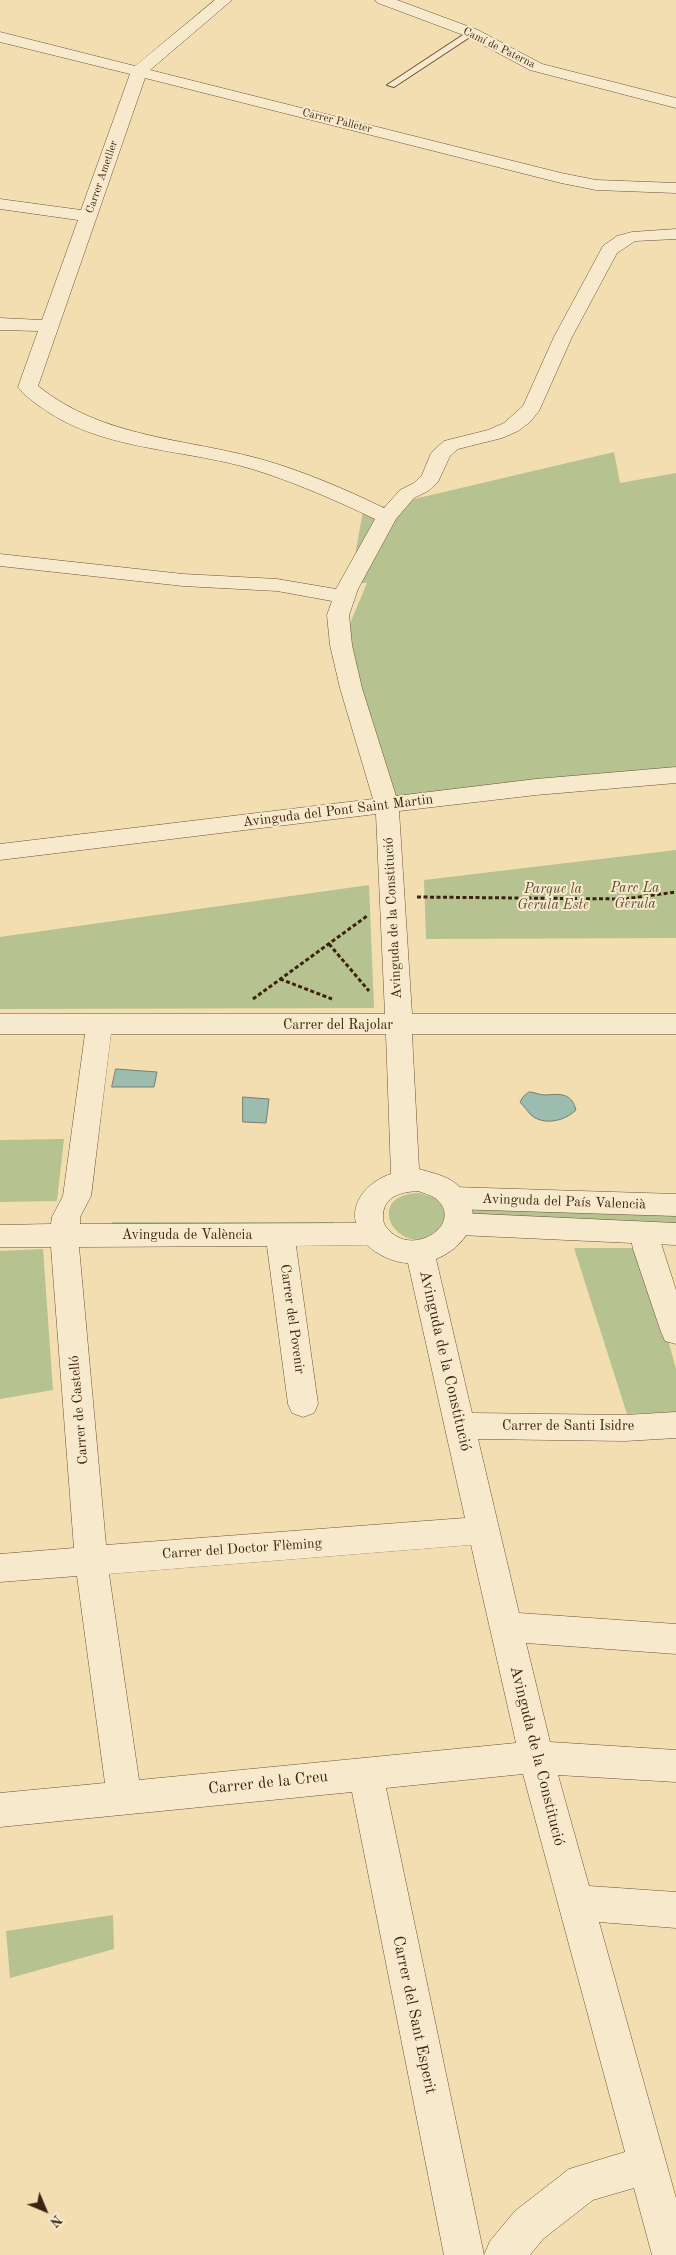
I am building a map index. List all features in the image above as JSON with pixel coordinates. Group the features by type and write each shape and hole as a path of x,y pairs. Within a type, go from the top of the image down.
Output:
{"street":[{"path":"139,71 224,0"},
{"name":"Camí de Paterna","path":"383,0 472,33 536,67 676,103"},
{"name":"Carrer Palleter","path":"0,37 560,178 596,185 676,188"},
{"name":"Carrer Ametller","path":"139,71 28,387 64,413 87,424 155,444 257,465 387,517"},
{"path":"0,204 88,216"},
{"name":"Avinguda de la Constitució","path":"404,1181 394,896 387,805 365,740 341,645 338,615 347,589 387,517 407,494 421,487 431,478 441,454 451,445 495,434 523,418 532,408 562,337 609,250 622,238 676,234"},
{"path":"0,324 49,326"},
{"path":"0,560 183,580 276,585 344,597"},
{"name":"Avinguda del Pont Saint Martin","path":"0,852 536,787 676,775"},
{"name":"Carrer del Rajolar","path":"0,1024 676,1024"},
{"path":"65,1226 77,1196 99,1024"},
{"path":"419,1180 432,1183 456,1211 454,1234 445,1243 434,1249 420,1252 394,1248 383,1242 371,1225 369,1206 374,1197 388,1187 404,1181 419,1180"},
{"name":"Avinguda del País Valencià","path":"456,1211 676,1205"},
{"name":"Avinguda del País Valencià","path":"456,1211 644,1234 676,1234"},
{"name":"Avinguda de València","path":"0,1217 65,1226 280,1235 371,1225"},
{"name":"Avinguda de València","path":"0,1236 65,1226 371,1225"},
{"name":"Carrer de Castelló","path":"65,1226 91,1560 124,1798"},
{"path":"644,1234 647,1249 676,1332"},
{"name":"Carrer del Povenir","path":"280,1235 303,1404"},
{"name":"Avinguda de la Constitució","path":"420,1252 536,1757 672,2255"},
{"name":"Carrer de Santi Isidre","path":"460,1426 625,1428 676,1424"},
{"name":"Carrer del Doctor Flèming","path":"0,1568 484,1530"},
{"path":"506,1627 676,1639"},
{"name":"Carrer de la Creu","path":"0,1810 536,1757 676,1766"},
{"name":"Carrer del Sant Esperit","path":"366,1774 464,2255"},
{"path":"575,1903 676,1910"},
{"path":"504,2255 528,2225 583,2183 647,2165"}],"lane":[{"path":"391,85 472,33"}],"path":[{"path":"222,1024 394,896 624,899 676,892"},
{"path":"329,944 398,1024"}],"green space":[{"path":"614,452 620,483 676,473 676,781 387,805 341,645 367,583 350,583 363,511"},
{"name":"Parc La Gerula","path":"676,850 676,938 426,939 424,880"},
{"path":"369,885 374,1008 0,1009 0,937"},
{"path":"64,1139 57,1201 0,1202 0,1140"},
{"path":"419,1193 436,1198 446,1211 444,1225 432,1235 419,1239 407,1238 397,1231 391,1223 389,1213 392,1203 402,1196"},
{"path":"470,1207 676,1215 676,1226 468,1221"},
{"path":"112,1222 334,1222 334,1229 112,1229"},
{"path":"574,1248 643,1248 676,1369 676,1412 627,1414"},
{"path":"43,1249 53,1390 0,1399 0,1251"},
{"path":"113,1915 114,1949 10,1978 6,1931"}],"shaded area":[{"path":"116,1069 157,1072 154,1087 112,1087"},
{"path":"529,1092 543,1095 564,1095 571,1100 576,1110 566,1117 554,1121 536,1118 520,1102"},
{"path":"243,1097 269,1099 266,1123 243,1122"}],"park label":[{"name":"Parque la Gerula Este","path":"553,898"}]}
